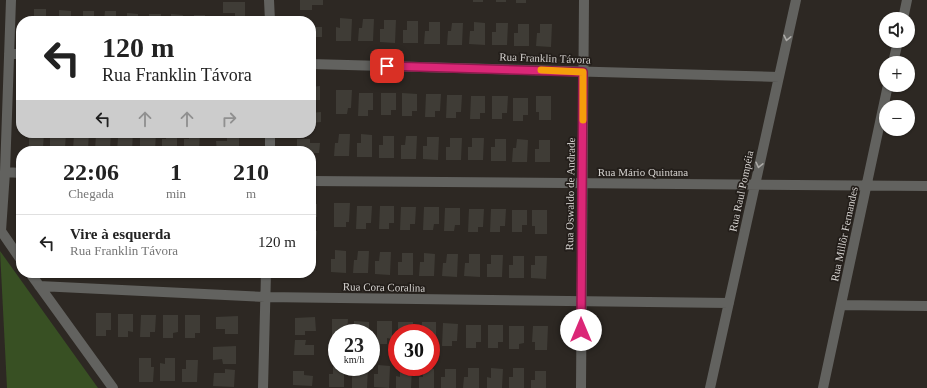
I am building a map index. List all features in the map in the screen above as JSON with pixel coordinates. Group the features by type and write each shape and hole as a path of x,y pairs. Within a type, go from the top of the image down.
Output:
{"street":[{"path":"11,0 5,172 1,231 16,253"},
{"path":"269,0 270,16"},
{"name":"Rua Oswaldo de Andrade","path":"581,388 584,0"},
{"name":"Rua Raul Pompéia","path":"710,388 796,0"},
{"path":"904,12 907,0"},
{"path":"9,54 16,54"},
{"name":"Rua Franklin Távora","path":"316,64 779,77"},
{"name":"Rua Millôr Fernandes","path":"823,388 887,92"},
{"path":"5,172 16,173"},
{"name":"Rua Mário Quintana","path":"316,181 927,186"},
{"path":"33,278 113,388"},
{"path":"263,388 266,278"},
{"name":"Rua Cora Coralina","path":"38,286 265,297 729,303"},
{"path":"841,305 927,306"}],"green space":[{"path":"0,251 16,273 16,278 19,278 98,388 7,388"}],"building":[{"path":"300,0 323,0 323,5 312,5 312,10 300,10"},
{"path":"473,0 483,0 483,2 473,2"},
{"path":"496,0 506,0 506,2 496,2"},
{"path":"516,0 526,0 526,3 516,3"},
{"path":"223,2 245,2 245,16 235,16 235,13 223,13"},
{"path":"34,9 46,9 46,16 34,16"},
{"path":"59,10 71,11 71,16 59,16"},
{"path":"83,11 94,11 94,16 83,16"},
{"path":"105,11 116,11 116,16 104,16"},
{"path":"127,13 138,14 138,16 127,16"},
{"path":"149,14 161,14 161,16 149,16"},
{"path":"171,14 183,15 183,16 171,16"},
{"path":"194,15 205,15 205,16"},
{"path":"340,18 352,19 351,41 336,41 336,27 340,28"},
{"path":"363,19 374,19 373,41 358,41 359,28 362,28"},
{"path":"384,20 396,20 395,43 380,42 380,29 384,29"},
{"path":"407,21 418,21 418,43 403,43 403,30 407,30"},
{"path":"429,22 440,22 440,44 424,44 425,31 429,31"},
{"path":"474,22 485,23 485,45 469,44 470,31 474,31"},
{"path":"452,23 463,23 462,45 447,45 448,31 451,31"},
{"path":"496,23 508,23 507,45 492,45 492,32 496,32"},
{"path":"518,24 529,24 529,46 514,46 514,33 518,33"},
{"path":"540,24 552,24 551,47 536,46 537,33 540,33"},
{"path":"316,27 322,27 322,37 316,37"},
{"path":"316,86 320,86 320,100 316,100"},
{"path":"336,90 352,90 351,108 348,108 347,114 336,114"},
{"path":"359,93 373,93 373,110 368,110 368,116 358,116"},
{"path":"381,93 396,93 396,110 391,110 391,115 381,115"},
{"path":"402,93 417,94 417,111 412,111 412,116 402,116"},
{"path":"426,94 441,94 440,111 435,111 435,117 425,117"},
{"path":"447,95 462,95 461,112 456,112 456,118 446,118"},
{"path":"471,96 485,96 485,113 480,113 480,119 470,119"},
{"path":"492,96 508,96 507,113 502,113 502,119 492,119"},
{"path":"536,96 551,96 551,120 539,120 539,112 536,112"},
{"path":"513,98 528,98 528,115 523,115 523,121 513,121"},
{"path":"316,112 321,112 321,122 316,122"},
{"path":"339,134 350,134 349,156 334,156 335,143 338,143"},
{"path":"361,134 372,135 372,157 357,157 357,143 361,143"},
{"path":"383,136 394,136 394,158 379,158 379,145 383,145"},
{"path":"406,136 417,136 416,159 401,159 401,145 405,145"},
{"path":"427,137 439,137 438,160 423,159 423,146 427,146"},
{"path":"29,138 44,138 43,146 29,146"},
{"path":"50,138 66,138 65,146 50,146"},
{"path":"74,138 89,138 88,146 73,146"},
{"path":"96,138 111,138 110,146 95,146"},
{"path":"118,138 133,138 132,146 117,146"},
{"path":"140,138 156,138 155,146 140,146"},
{"path":"177,138 177,146 162,146 162,139"},
{"path":"200,138 199,146 184,146 184,139"},
{"path":"227,138 239,138 239,146 216,146 216,141 227,141"},
{"path":"450,138 462,138 461,160 446,160 446,147 450,147"},
{"path":"472,138 484,138 483,160 468,160 468,147 472,147"},
{"path":"297,139 310,139 310,143 320,143 319,153 316,153 316,146 297,146"},
{"path":"495,139 506,139 506,161 491,161 491,147 495,147"},
{"path":"517,139 528,140 527,162 512,162 513,148 516,148"},
{"path":"539,140 550,140 550,162 535,162 535,149 539,149"},
{"path":"334,203 350,203 349,222 346,222 346,227 334,227"},
{"path":"316,204 317,204 316,217"},
{"path":"357,206 372,206 371,223 366,223 366,229 356,229"},
{"path":"380,206 394,206 394,223 389,223 389,229 379,229"},
{"path":"401,207 416,207 415,224 410,224 410,230 400,230"},
{"path":"424,207 439,207 439,224 434,224 433,230 423,230"},
{"path":"445,208 460,208 460,225 455,225 454,231 444,231"},
{"path":"469,209 484,209 483,227 478,227 478,232 468,232"},
{"path":"491,209 506,209 505,226 500,226 500,232 490,232"},
{"path":"512,210 527,210 527,225 522,225 522,232 512,232"},
{"path":"532,210 547,210 547,234 535,234 535,226 532,226"},
{"path":"335,250 346,251 346,273 331,272 331,259 335,259"},
{"path":"358,251 369,251 368,273 353,273 354,260 357,260"},
{"path":"380,252 391,252 390,275 375,274 375,261 379,261"},
{"path":"402,253 413,253 413,275 398,275 398,262 402,262"},
{"path":"424,253 435,254 434,276 419,276 420,262 424,262"},
{"path":"447,254 458,254 457,277 442,276 443,263 446,263"},
{"path":"469,254 480,254 480,277 464,276 465,263 469,263"},
{"path":"491,255 503,255 502,277 487,277 487,264 491,264"},
{"path":"513,256 524,256 524,278 509,278 509,265 513,265"},
{"path":"535,256 547,256 546,279 531,278 531,265 535,265"},
{"path":"96,313 111,313 111,330 106,330 106,336 96,336"},
{"path":"118,314 133,314 133,332 128,331 128,337 118,337"},
{"path":"141,315 156,315 155,332 150,332 150,337 140,337"},
{"path":"163,315 178,315 178,332 173,333 173,338 163,338"},
{"path":"185,315 200,315 200,333 195,333 195,338 185,338"},
{"path":"238,316 238,334 225,334 225,329 216,329 216,317"},
{"path":"315,317 316,331 305,331 305,335 295,335 295,318"},
{"path":"332,319 348,319 348,324 332,324"},
{"path":"354,321 369,322 369,324 354,324"},
{"path":"377,321 392,321 392,324 388,324 387,344 380,344 380,324 377,324"},
{"path":"398,322 413,322 413,324 398,324"},
{"path":"422,322 436,322 436,324 422,324"},
{"path":"443,323 458,324 457,341 452,341 452,346 442,346"},
{"path":"466,325 481,325 481,342 476,342 476,348 466,348"},
{"path":"488,325 503,325 503,342 498,342 498,348 488,348"},
{"path":"509,326 524,326 524,343 519,344 519,349 509,349"},
{"path":"533,326 548,326 547,350 535,350 535,342 532,342"},
{"path":"295,340 306,340 305,345 314,345 314,355 294,355"},
{"path":"236,346 236,364 223,364 222,359 213,360 213,347"},
{"path":"139,358 151,358 151,367 154,367 153,382 139,382"},
{"path":"165,358 175,358 175,381 160,381 160,363 165,364"},
{"path":"186,360 198,360 197,382 182,382 182,369 186,369"},
{"path":"380,365 388,366 389,388 374,387 374,376 380,376"},
{"path":"468,368 479,368 479,388 463,388 464,377 468,377"},
{"path":"491,368 503,369 502,388 487,388 487,377 491,378"},
{"path":"513,368 524,368 524,388 509,388 509,377 513,377"},
{"path":"225,369 235,370 234,387 213,386 214,373 225,373"},
{"path":"445,369 456,369 456,388 441,388 441,377 445,377"},
{"path":"293,371 304,371 304,375 313,376 312,386 293,385"},
{"path":"535,371 546,371 546,388 531,388 531,380 535,380"},
{"path":"329,376 344,376 344,387 329,387"},
{"path":"352,376 368,376 367,388 352,388"},
{"path":"396,376 412,376 411,388 396,388"},
{"path":"434,376 434,388 419,388 419,377"}],"slow traffic":[{"path":"541,70 583,72 583,120"}],"route":[{"path":"387,66 583,72 581,330"}]}
